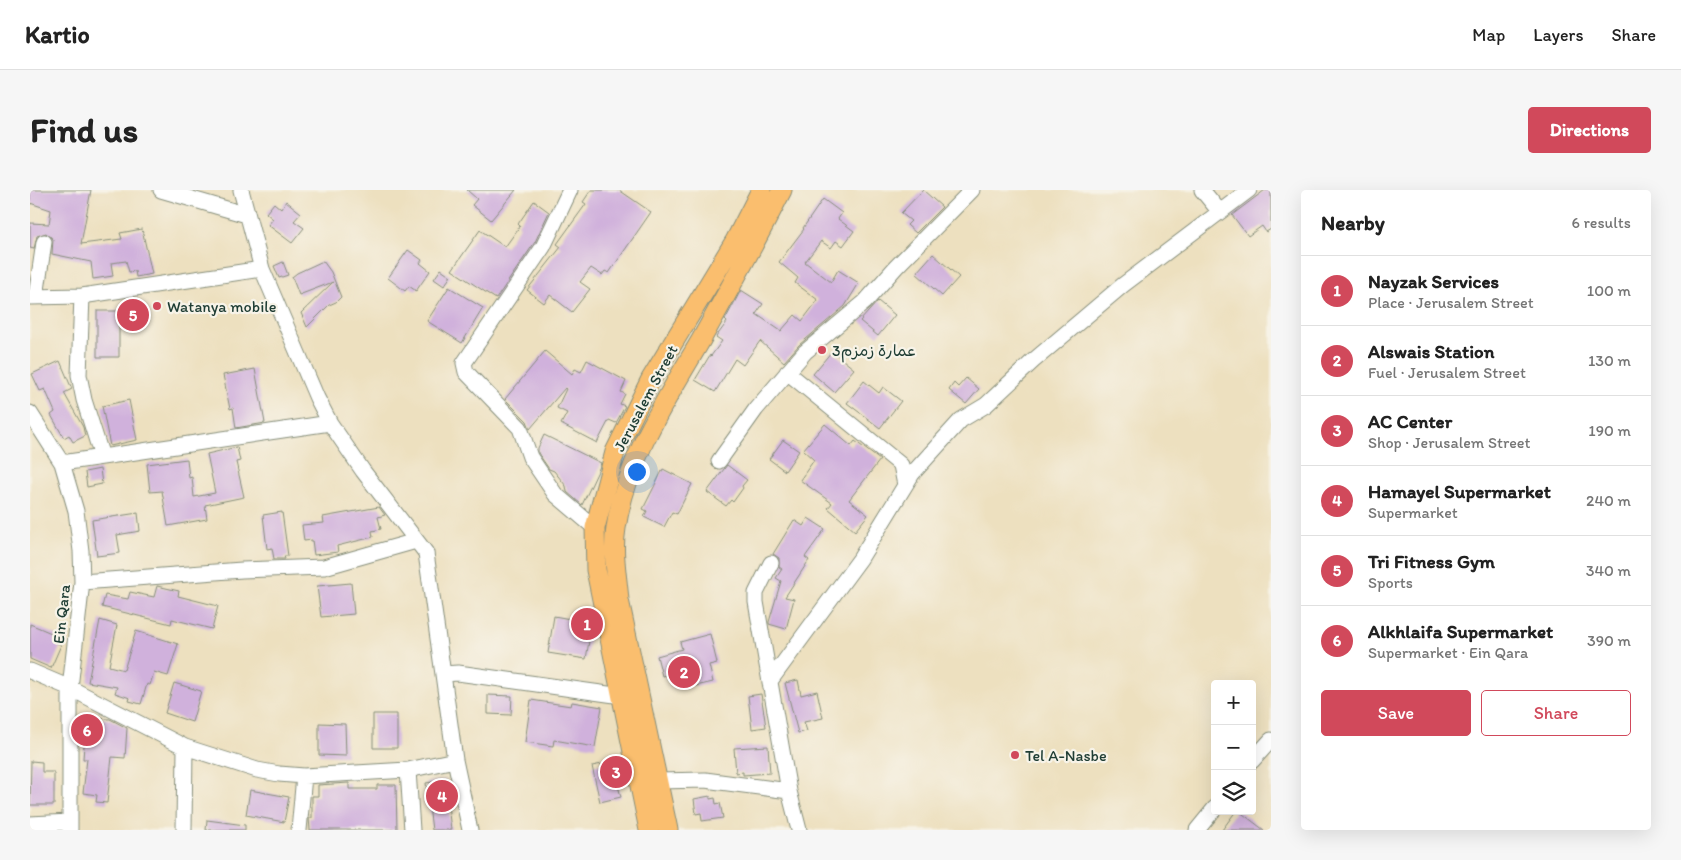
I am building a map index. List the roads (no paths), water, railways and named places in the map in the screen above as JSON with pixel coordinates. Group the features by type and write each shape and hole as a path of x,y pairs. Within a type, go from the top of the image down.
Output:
{"main road":[{"name":"Jerusalem Street","path":"649,830 596,570 595,528 615,452 651,379 735,241 760,190"},
{"name":"Jerusalem Street","path":"668,830 619,600 616,529 624,496 638,454 671,390 749,256 782,190"},
{"path":"735,241 749,256"}],"street":[{"path":"161,190 247,215"},
{"path":"241,190 262,269 317,398 330,423 363,471 426,553 455,760 470,830"},
{"path":"570,190 543,247 464,363 466,372 520,428 530,457 556,494 595,528"},
{"path":"719,461 756,409 805,352 865,302 896,266 972,190"},
{"path":"1202,190 1220,212"},
{"path":"770,681 860,558 912,474 961,420 986,405 1123,285 1248,190"},
{"path":"44,242 33,297 82,296 262,269"},
{"path":"82,296 80,375 84,400 102,457"},
{"path":"787,372 901,465 906,485"},
{"name":"Ein Qara","path":"30,413 62,463 76,511 81,552 82,582 70,688 70,826"},
{"path":"62,463 330,423"},
{"path":"82,582 242,570 324,567 416,541"},
{"path":"771,563 756,593 756,602 790,791 799,830"},
{"path":"30,671 70,688 185,746 257,770 304,776 408,770 455,760"},
{"path":"443,674 458,673 622,696"},
{"path":"1256,757 1271,740"},
{"path":"184,830 185,746"},
{"path":"408,770 412,830"},
{"path":"298,830 304,776"},
{"path":"658,781 705,780 790,791"},
{"path":"1198,830 1211,813"},
{"path":"30,824 70,826"}],"place":[{"name":"Watanya mobile","path":"157,306"},
{"name":"Tri Fitness Gym","path":"133,315"},
{"name":"عمارة زمزم3","path":"822,350"},
{"name":"Nayzak Services","path":"587,624"},
{"name":"Alswais Station","path":"684,672"},
{"name":"Alkhlaifa Supermarket","path":"87,730"},
{"name":"Tel A-Nasbe","path":"1015,755"},
{"name":"AC Center","path":"616,772"},
{"name":"Hamayel Supermarket","path":"442,796"}]}
